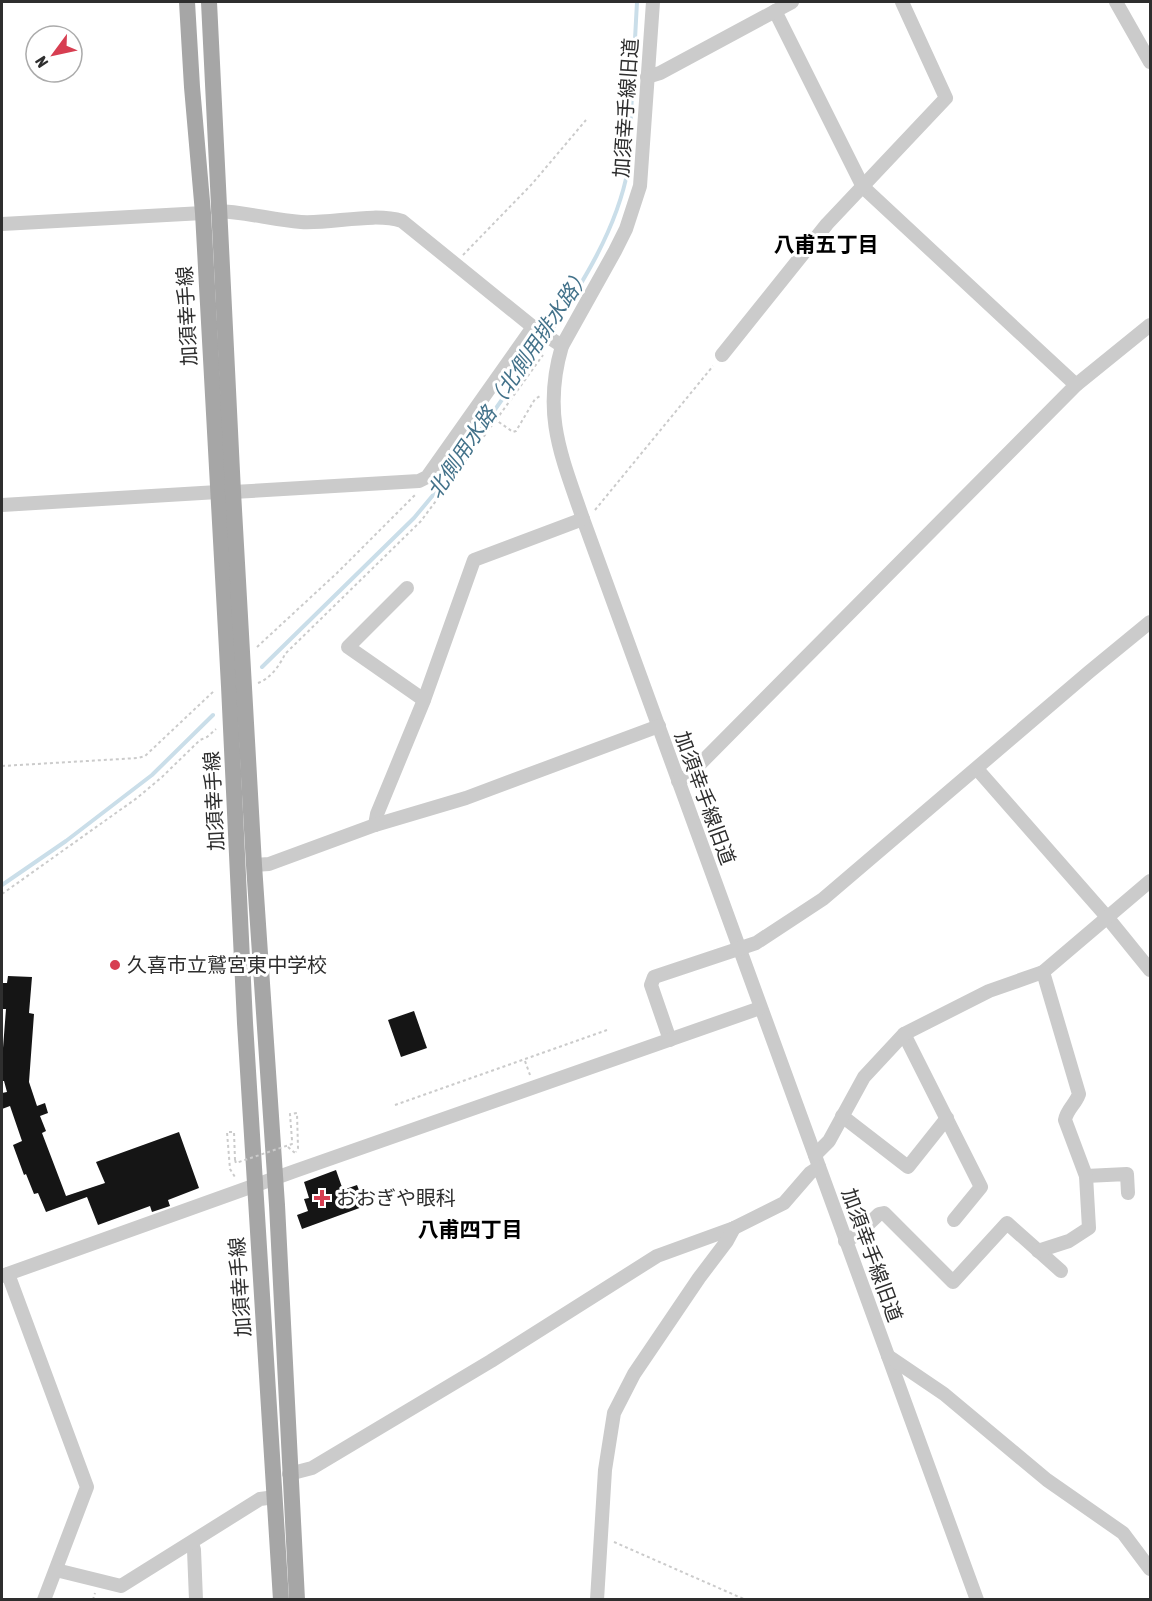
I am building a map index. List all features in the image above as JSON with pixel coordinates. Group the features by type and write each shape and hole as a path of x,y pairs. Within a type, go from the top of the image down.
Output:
{"main road":[{"name":"加須幸手線","path":"188,2 192,87 211,212"},
{"name":"加須幸手線","path":"209,2 211,212 226,492 229,686 245,1023 281,1599"},
{"name":"加須幸手線","path":"226,492 242,650 254,865 276,1178 297,1599"}],"street":[{"name":"加須幸手線旧道","path":"653,2 640,186 626,229 615,251 558,344 552,409 558,444 738,948 977,1599"},
{"path":"647,77 660,73 792,2"},
{"path":"722,355 813,240 946,98 902,2"},
{"path":"1116,2 1150,62"},
{"path":"776,11 863,187 1076,385"},
{"path":"2,224 211,212 302,222 402,220 536,329 558,344"},
{"path":"678,782 688,776 1076,385 1150,325"},
{"path":"2,505 419,481 427,477 536,329"},
{"path":"375,825 377,814 424,700 474,560 583,519"},
{"path":"407,588 348,647 424,700"},
{"path":"670,1040 651,985 654,977 756,943 823,899 1150,622"},
{"path":"254,865 269,864 375,825 466,798 659,726"},
{"path":"977,769 1107,917 1150,970"},
{"path":"290,1474 312,1468 491,1361 657,1256 734,1228 784,1203 810,1173 864,1077 904,1034 989,991 1043,972 1150,881"},
{"path":"1038,1251 1069,1241 1089,1228 1086,1176 1065,1120 1066,1113 1077,1101 1078,1094 1043,972"},
{"path":"44,1599 87,1487 5,1275 760,1008"},
{"path":"904,1034 981,1187 954,1220"},
{"path":"843,1116 908,1167 947,1118"},
{"path":"1086,1176 1127,1174 1128,1193"},
{"path":"845,1241 857,1235 879,1214 884,1214 953,1282 1007,1223 1061,1271"},
{"path":"597,1599 605,1470 614,1413 634,1374 734,1228"},
{"path":"888,1356 944,1394 1047,1480 1123,1533 1150,1569"},
{"path":"56,1570 121,1586 260,1499 275,1497"},
{"path":"192,1543 196,1593"}],"path":[{"path":"455,264 532,184 586,120"},
{"path":"255,684 266,679 283,660 285,654 421,522 543,355"},
{"path":"583,519 594,512 722,355"},
{"path":"496,420 513,432 536,399 542,395 553,395"},
{"path":"242,650 254,649 261,644 337,573 418,493 419,481"},
{"path":"2,766 145,756 214,690 229,686"},
{"path":"2,894 137,798 200,740 221,726"},
{"path":"395,1105 607,1030"},
{"path":"525,1060 531,1078"},
{"path":"236,1177 230,1169 227,1132 234,1132 236,1163 292,1144 290,1114 297,1113 298,1148 295,1153"},
{"path":"601,1538 746,1599"}],"building":[{"path":"8,976 32,977 29,1013 34,1014 29,1082 37,1106 45,1103 48,1113 40,1116 46,1131 42,1133 66,1196 105,1183 96,1162 179,1132 199,1188 168,1200 170,1206 152,1212 150,1206 98,1225 87,1197 46,1212 38,1193 34,1194 26,1174 24,1175 13,1145 22,1141 10,1106 2,1109 2,1093 7,1092 4,1081 2,1081 2,1048 6,1009 2,1009 2,983 7,983"},
{"path":"414,1011 427,1048 401,1057 388,1020"},
{"path":"336,1170 343,1190 357,1185 365,1206 302,1229 297,1215 308,1211 304,1199 309,1198 304,1182"}],"waterway":[{"name":"北側用水路（北側用排水路）","path":"549,334 597,255 623,191 628,169 637,2"},
{"name":"北側用水路（北側用排水路）","path":"262,667 414,518 444,482 544,340"},
{"name":"北側用水路（北側用排水路）","path":"2,885 66,841 152,775 213,715"}],"place":[{"name":"久喜市立鷲宮東中学校","path":"115,965"},
{"name":"おおぎや眼科","path":"322,1198"}],"district":[{"name":"八甫五丁目","path":"826,245"},
{"name":"八甫四丁目","path":"470,1230"}]}
